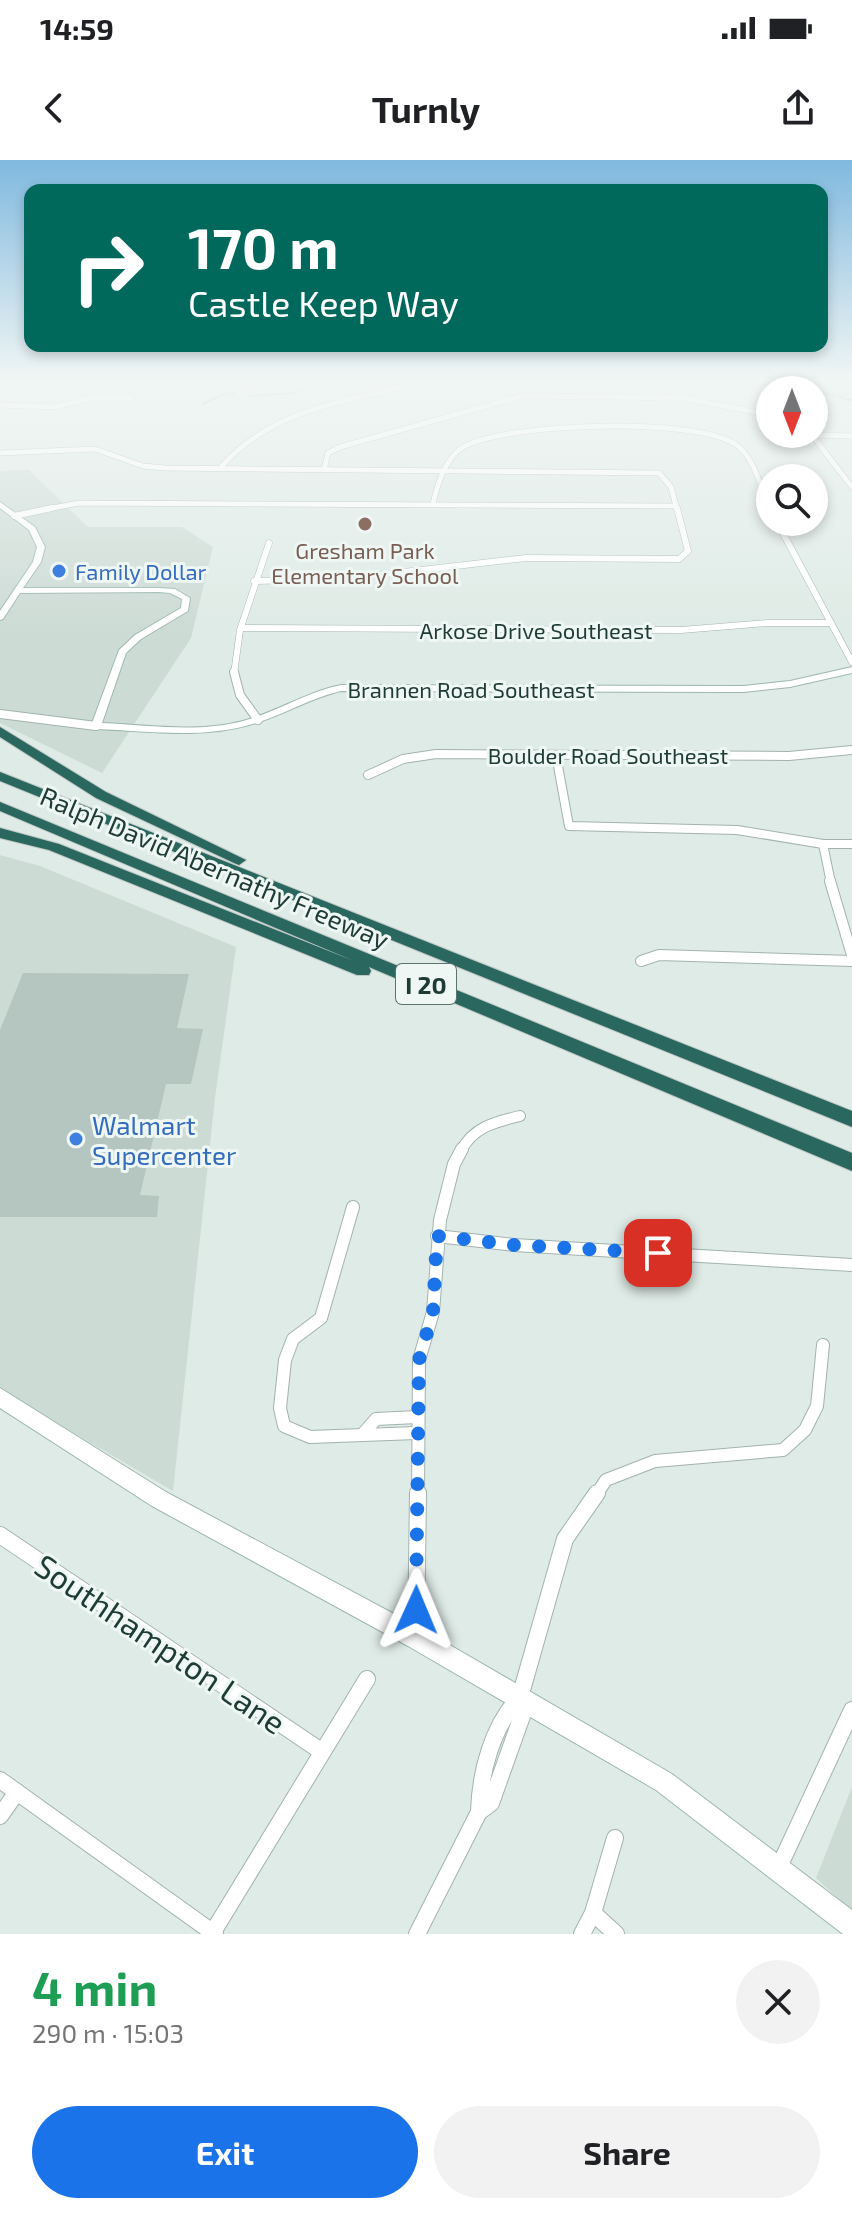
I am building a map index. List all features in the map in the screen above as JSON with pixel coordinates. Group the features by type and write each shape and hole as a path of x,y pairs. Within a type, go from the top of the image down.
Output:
{"highway":[{"path":"0,731 101,795 453,958"},
{"name":"Ralph David Abernathy Freeway","path":"0,776 852,1119"},
{"name":"Ralph David Abernathy Freeway","path":"0,806 852,1162"},
{"path":"0,833 54,847 371,974 538,1031"}],"street":[{"path":"145,465 155,468 659,473 671,487 687,546 686,555 679,559 526,558 343,579 254,581"},
{"path":"220,468 223,465"},
{"path":"324,470 325,465"},
{"path":"433,504 437,480 451,465"},
{"path":"835,465 852,487"},
{"path":"14,516 79,503 674,506"},
{"path":"0,504 32,529 41,547 37,562 0,617"},
{"path":"784,536 852,662"},
{"path":"258,720 241,698 233,675 254,581 269,543"},
{"path":"18,591 159,590 172,591 186,598 185,609 138,637 122,652 96,726"},
{"name":"Arkose Drive Southeast","path":"243,628 681,630 768,623 830,623"},
{"name":"Brannen Road Southeast","path":"0,714 96,726 222,727 258,720 316,693 341,688 744,689 790,684 852,670"},
{"name":"Boulder Road Southeast","path":"368,775 382,765 420,756 789,756 852,750"},
{"path":"556,755 567,828 737,830 823,844 852,844"},
{"path":"641,961 659,955 852,958 834,901 823,844"},
{"path":"416,1638 419,1360 433,1312 437,1236 454,1164 466,1141 487,1124 520,1116"},
{"path":"353,1207 321,1318 293,1339 285,1360 280,1408 284,1426 310,1437 416,1433"},
{"path":"437,1236 514,1245 852,1265"},
{"path":"417,1934 479,1812 491,1803 489,1785 522,1716 520,1697 565,1539 606,1480 655,1461 783,1450 805,1430 817,1406 823,1345"},
{"path":"0,1397 159,1499 416,1638 664,1782 852,1925"},
{"path":"362,1435 376,1419 417,1417"},
{"name":"Southhampton Lane","path":"0,1535 321,1751"},
{"path":"0,1780 214,1933 367,1679"},
{"path":"778,1869 852,1710"},
{"path":"0,1816 17,1792"},
{"path":"582,1934 593,1913 615,1838"},
{"path":"593,1913 616,1934"}],"shaded area":[{"path":"29,470 88,527 182,527 213,547 191,638 102,773 0,723 0,471"},
{"path":"0,855 40,866 236,947 215,1098 173,1491 0,1390"},
{"path":"852,1787 852,1911 816,1878"}],"building":[{"name":"Walmart Supercenter","path":"23,973 189,974 177,1028 203,1029 191,1084 166,1084 140,1195 159,1196 157,1217 0,1217 0,1030"}],"place":[{"name":"Gresham Park Elementary School","path":"365,524"},
{"name":"Family Dollar","path":"59,571"},
{"name":"Walmart Supercenter","path":"76,1139"}],"route":[{"path":"416,1610 419,1360 433,1312 437,1236 514,1245 658,1253"}]}
